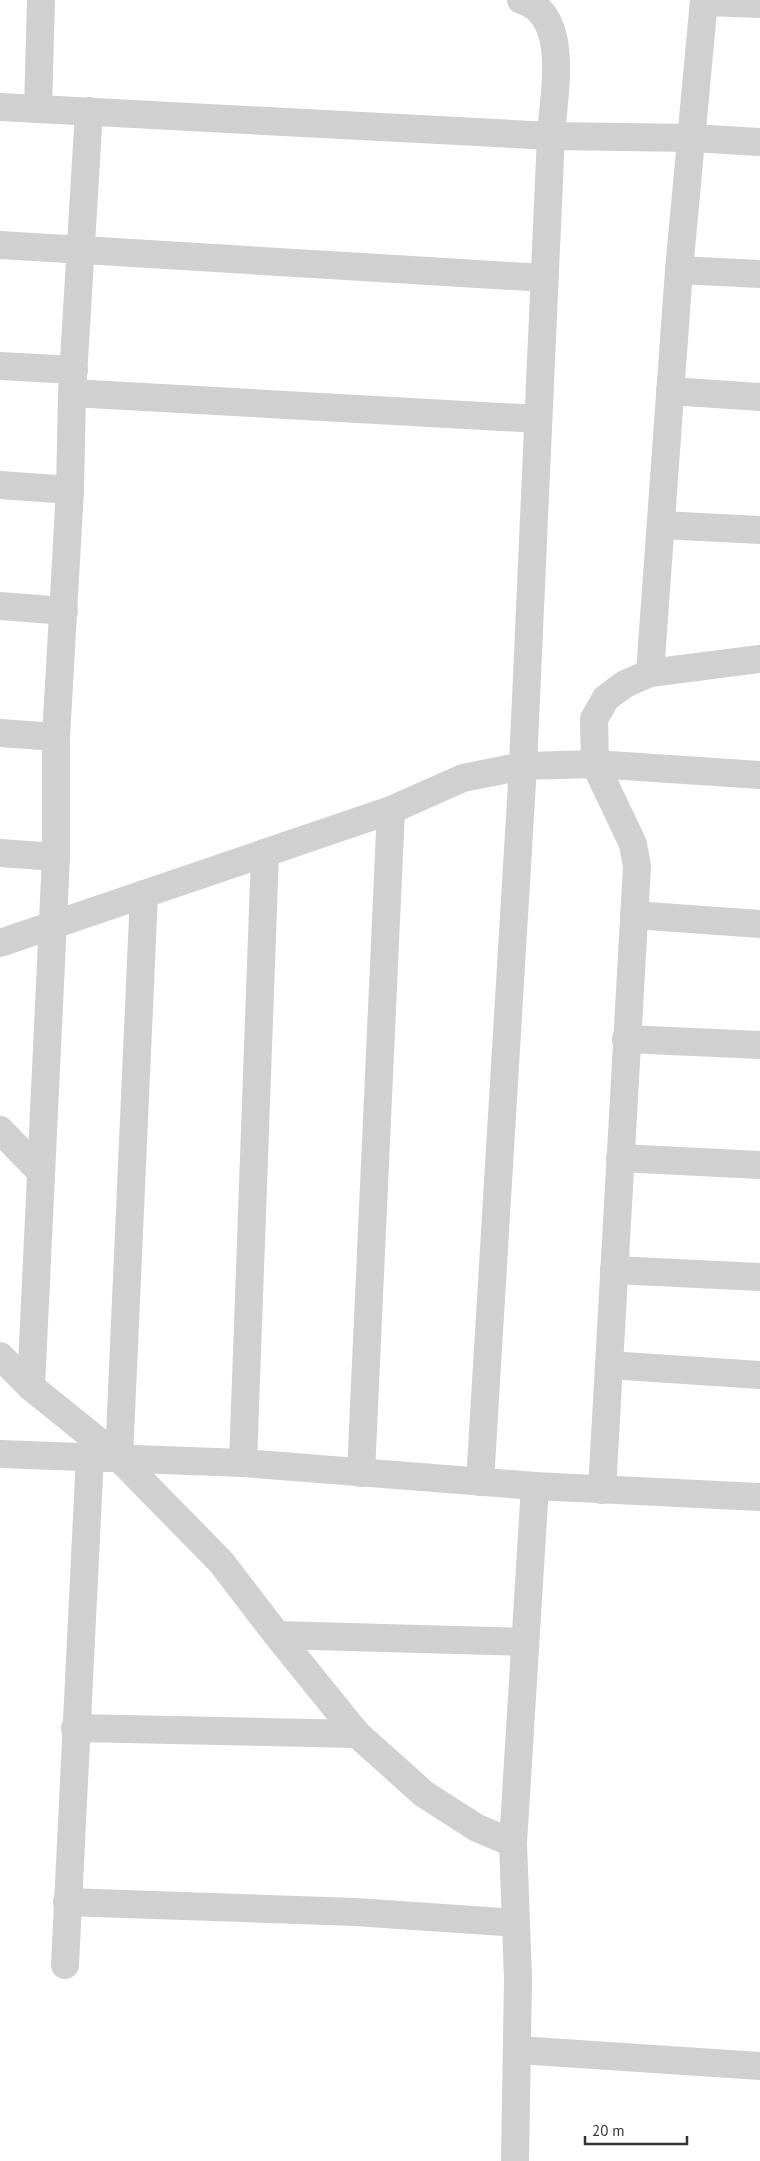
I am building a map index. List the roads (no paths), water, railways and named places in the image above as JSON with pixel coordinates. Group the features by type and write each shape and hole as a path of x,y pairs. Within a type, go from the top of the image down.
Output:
{"street":[{"path":"38,109 41,0"},
{"path":"480,1482 523,766 544,278 556,53 550,22 531,3 521,0"},
{"path":"650,673 678,270 704,1 760,4"},
{"path":"0,107 551,136 692,138 760,142"},
{"path":"31,1387 56,857 56,737 70,490 73,381 89,112"},
{"path":"0,244 544,278"},
{"path":"678,270 760,274"},
{"path":"0,366 73,381 538,419"},
{"path":"670,391 760,397"},
{"path":"0,485 70,490"},
{"path":"661,525 760,530"},
{"path":"0,606 64,611"},
{"path":"602,1490 637,866 633,844 595,764 594,719 606,698 625,684 650,673 760,659"},
{"path":"0,733 56,737"},
{"path":"0,942 391,810 463,778 523,766 595,764 760,775"},
{"path":"361,1473 391,810"},
{"path":"243,1463 265,852"},
{"path":"0,853 56,857"},
{"path":"119,1458 144,894"},
{"path":"634,915 760,924"},
{"path":"626,1039 760,1046"},
{"path":"0,1130 42,1172"},
{"path":"620,1158 760,1165"},
{"path":"614,1270 760,1277"},
{"path":"0,1356 31,1387 119,1458 221,1562 357,1734 424,1794 477,1828 513,1843"},
{"path":"609,1365 760,1375"},
{"path":"0,1454 243,1463 535,1486 760,1497"},
{"path":"65,1965 75,1728 90,1456"},
{"path":"515,2161 518,2050 513,1843 535,1486"},
{"path":"277,1635 525,1642"},
{"path":"75,1728 357,1734"},
{"path":"67,1902 355,1912 516,1923"},
{"path":"518,2050 760,2066"}]}
